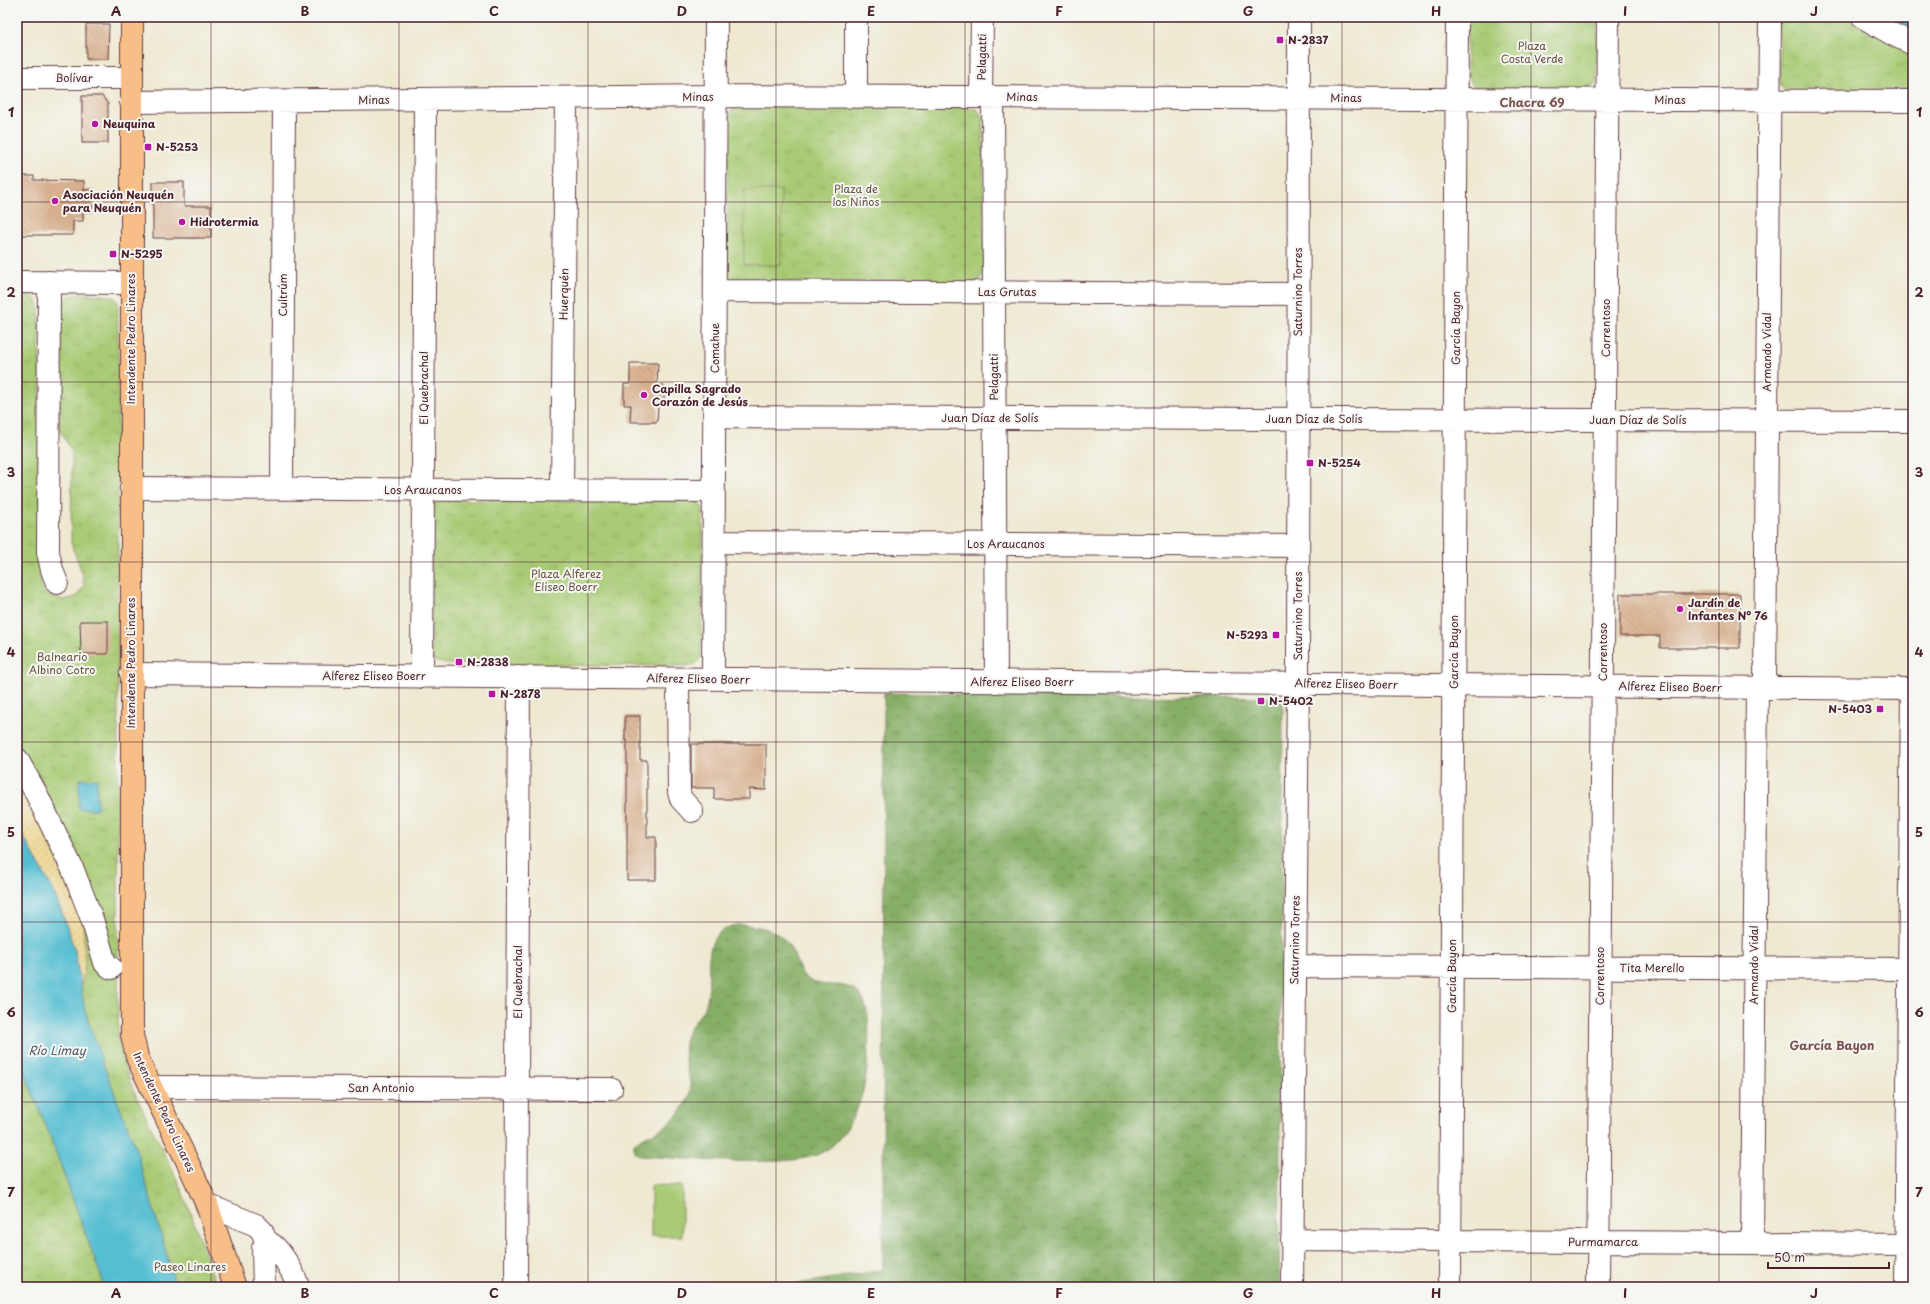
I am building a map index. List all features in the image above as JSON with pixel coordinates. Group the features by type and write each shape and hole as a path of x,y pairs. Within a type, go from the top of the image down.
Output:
{"main road":[{"name":"Intendente Pedro Linares","path":"132,17 131,1023 137,1057 207,1205 235,1287"}],"street":[{"name":"Comahue","path":"714,679 716,17"},
{"path":"856,17 856,97"},
{"name":"Pelagatti","path":"982,17 987,97 994,292 996,682"},
{"name":"Saturnino Torres","path":"1292,1287 1298,683 1299,17"},
{"name":"García Bayon","path":"1450,1287 1457,17"},
{"name":"Correntoso","path":"1598,1287 1608,17"},
{"name":"Armando Vidal","path":"1752,1243 1754,968 1767,420 1770,17"},
{"path":"1863,17 1913,44"},
{"name":"Bolívar","path":"17,78 131,78"},
{"name":"Minas","path":"131,102 716,96 1913,101"},
{"name":"Huerquén","path":"562,490 566,98"},
{"name":"El Quebrachal","path":"422,677 425,99"},
{"name":"Cultrúm","path":"282,488 284,101"},
{"path":"17,282 131,283"},
{"path":"49,282 48,552 52,570 58,582"},
{"name":"Las Grutas","path":"715,291 1298,294"},
{"name":"Juan Díaz de Solís","path":"714,417 1298,420 1913,420"},
{"name":"Los Araucanos","path":"131,488 714,492"},
{"name":"Los Araucanos","path":"714,542 1298,546"},
{"name":"Alferez Eliseo Boerr","path":"131,674 1912,689"},
{"name":"El Quebrachal","path":"516,1287 519,677"},
{"path":"678,679 678,788 681,799 692,811"},
{"path":"1906,1287 1910,1244 1912,689"},
{"path":"17,759 36,793 73,870 105,963 111,968"},
{"name":"Tita Merello","path":"1295,966 1911,969"},
{"name":"San Antonio","path":"151,1087 612,1089"},
{"path":"207,1205 256,1225 262,1231 267,1244"},
{"name":"Purmamarca","path":"1292,1240 1910,1244"},
{"path":"264,1287 263,1250 264,1246 267,1244"},
{"path":"267,1244 271,1244 275,1247 295,1278 298,1287"}],"green space":[{"name":"Plaza Costa Verde","path":"1467,17 1598,17 1596,83 1592,86 1584,88 1478,88 1472,86 1467,75"},
{"path":"1778,17 1847,17 1860,26 1913,54 1913,90 1786,91 1780,86"},
{"name":"Plaza de los Niños","path":"739,106 977,109 983,117 984,271 980,280 975,283 735,282 729,275 727,268 728,121 732,110"},
{"path":"744,190 781,190 781,265 744,265"},
{"name":"Balneario Albino Cotro","path":"85,294 115,298 118,303 118,1036 121,1053 133,1088 179,1185 217,1287 176,1287 135,1146 102,1061 85,1011 75,951 65,921 53,890 17,825 17,295 31,296 36,300 39,307 41,586 48,596 63,600 76,597 84,586 82,572 71,543 72,452 59,428 60,305 68,296"},
{"name":"Plaza Alferez Eliseo Boerr","path":"434,500 698,501 703,510 701,658 695,664 686,666 447,664 434,661 431,657 432,504"},
{"path":"884,693 1283,698 1279,1287 778,1287 883,1270"},
{"path":"737,925 755,926 778,935 790,947 802,973 812,982 848,987 860,995 867,1010 869,1040 866,1079 859,1104 847,1128 839,1139 831,1147 821,1153 806,1158 780,1161 745,1161 641,1156 634,1152 634,1144 640,1139 667,1125 680,1112 689,1097 690,1085 685,1059 685,1041 690,1029 706,1004 711,946 716,936 724,929"},
{"path":"17,1055 47,1128 105,1287 17,1287"},
{"path":"651,1185 682,1186 682,1236 651,1236"}],"sand":[{"path":"17,780 35,810 83,919 85,967 80,990 75,951 65,921 53,890 17,825"}],"water":[{"path":"79,779 97,779 97,809 79,809"},
{"name":"Río Limay","path":"17,825 53,890 65,921 75,951 85,1011 102,1061 135,1146 176,1287 105,1287 47,1128 17,1055"}],"building":[{"path":"86,24 109,24 108,59 86,59"},
{"name":"Neuquina","path":"82,96 102,96 108,104 108,143 82,143"},
{"name":"Asociación Neuquén para Neuquén","path":"17,176 34,176 34,180 84,181 84,190 93,190 92,212 83,212 83,221 73,221 73,235 17,235"},
{"name":"Hidrotermia","path":"153,182 184,182 184,206 211,206 211,238 153,238"},
{"name":"Capilla Sagrado Corazón de Jesús","path":"630,363 658,363 657,385 664,385 664,406 658,406 657,422 630,422 631,405 624,405 624,384 630,384"},
{"path":"1620,594 1740,594 1740,648 1660,648 1660,636 1620,636"},
{"path":"80,621 108,621 108,654 81,654"},
{"path":"625,716 640,716 640,760 647,760 647,837 656,837 656,880 627,880 627,741 625,741"},
{"path":"691,744 766,744 766,790 749,789 749,799 714,799 714,788 691,788"}],"waterway":[{"path":"1905,17 1913,22"}],"place":[{"name":"N-2837","path":"1280,40"},
{"name":"Neuquina","path":"95,124"},
{"name":"N-5253","path":"148,147"},
{"name":"Asociación Neuquén para Neuquén","path":"55,201"},
{"name":"Hidrotermia","path":"182,222"},
{"name":"N-5295","path":"113,254"},
{"name":"Capilla Sagrado Corazón de Jesús","path":"644,395"},
{"name":"N-5254","path":"1310,463"},
{"name":"Jardín de Infantes N° 76","path":"1680,609"},
{"name":"N-5293","path":"1276,635"},
{"name":"N-2838","path":"459,662"},
{"name":"N-2878","path":"492,694"},
{"name":"N-5402","path":"1261,701"},
{"name":"N-5403","path":"1880,709"}],"district":[{"name":"Chacra 69","path":"1532,103"},
{"name":"García Bayon","path":"1832,1046"}],"park label":[{"name":"Paseo Linares","path":"190,1267"}]}
